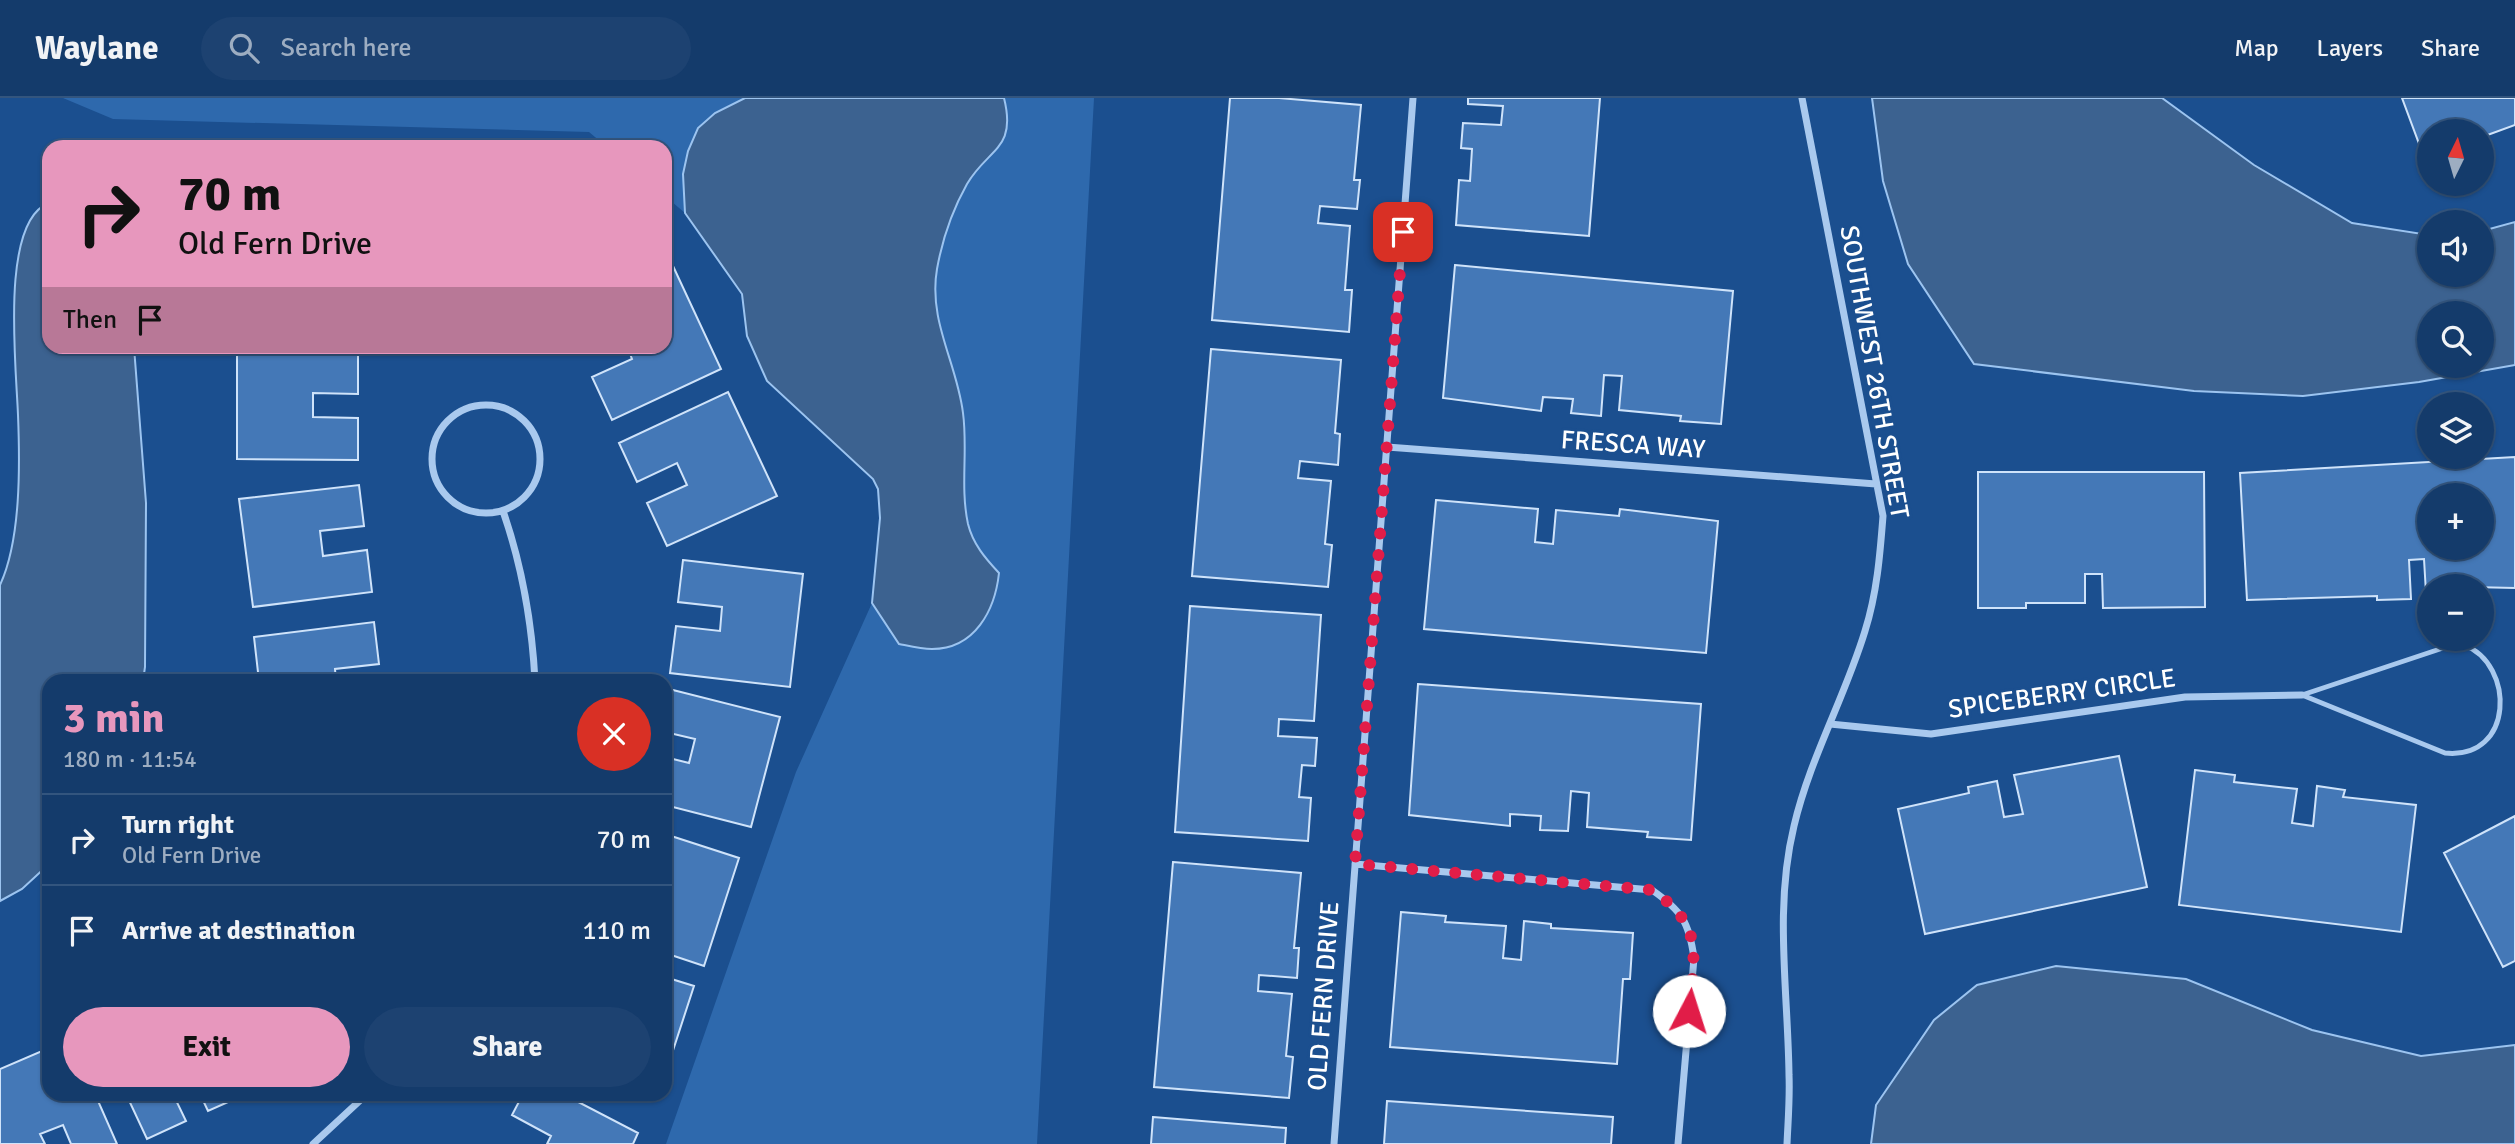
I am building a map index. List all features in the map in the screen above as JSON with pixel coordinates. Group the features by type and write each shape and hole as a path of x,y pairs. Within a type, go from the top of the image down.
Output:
{"street":[{"name":"OLD FERN DRIVE","path":"1334,1144 1413,98"},
{"name":"SOUTHWEST 26TH STREET","path":"1787,1144 1789,1075 1783,955 1784,891 1793,828 1865,631 1879,574 1883,516 1802,98"},
{"path":"502,407 517,415 529,427 537,442 540,458 530,490 518,503 503,511 470,511 454,504 442,492 435,477 431,460 434,443 441,428 453,416 468,408 502,407"},
{"name":"FRESCA WAY","path":"1387,447 1876,484"},
{"path":"503,511 515,544 533,633 536,674"},
{"name":"SPICEBERRY CIRCLE","path":"1830,724 1931,734 2185,697 2302,695"},
{"path":"1355,864 1652,890 1676,906 1690,930 1694,958 1678,1144"},
{"path":"313,1144 359,1101"}],"lane":[{"path":"2302,695 2446,647 2464,645 2489,654"},
{"path":"2302,695 2445,753 2480,751 2496,741"}],"shaded area":[{"path":"63,98 1094,98 1037,1144 666,1144 796,772 872,603 880,518 878,489 873,479 767,381 747,336 742,294 685,213 672,202 672,140 599,140 589,132 113,119"},
{"path":"745,98 1004,98 1007,128 1004,139 975,172 957,204 942,247 935,288 940,324 963,413 968,524 980,550 999,573 993,600 980,625 971,635 947,647 932,649 899,644 872,603 880,518 878,489 873,479 767,381 747,336 742,294 685,213 683,174 688,151 698,128 715,113"},
{"path":"1872,98 2162,98 2254,165 2352,223 2417,233 2417,287 2494,287 2494,228 2515,222 2515,365 2494,369 2494,301 2417,301 2417,378 2442,378 2419,382 2303,396 2194,391 1974,364 1908,264 1883,181"},
{"path":"42,209 42,354 135,354 146,503 145,667 144,674 42,674 42,870 22,889 0,901 0,585 12,546 19,479 14,296 23,236 34,215"},
{"path":"2056,966 2186,979 2312,1030 2421,1056 2515,1045 2515,1144 1871,1144 1876,1105 1934,1020 1977,985"}],"building":[{"path":"1230,98 1279,98 1361,105 1354,180 1360,180 1357,209 1320,206 1318,223 1350,226 1345,290 1352,290 1349,332 1212,320"},
{"path":"1468,98 1600,98 1589,236 1456,225 1459,180 1470,181 1472,149 1461,148 1463,123 1501,125 1503,106 1468,104"},
{"path":"2402,98 2515,98 2515,125 2494,133 2494,119 2417,119 2417,138"},
{"path":"1455,265 1733,291 1721,424 1680,421 1681,416 1619,410 1622,376 1604,375 1601,416 1571,413 1573,399 1543,397 1541,411 1443,398"},
{"path":"672,266 721,369 612,420 592,377 632,359 630,354 672,354"},
{"path":"1211,349 1341,360 1335,433 1340,434 1338,465 1300,461 1298,478 1331,481 1325,544 1332,545 1328,587 1192,576"},
{"path":"237,354 358,354 358,394 313,393 313,417 358,418 358,460 237,459"},
{"path":"728,392 777,496 667,546 647,503 687,485 677,463 637,482 619,443"},
{"path":"2515,457 2515,588 2494,588 2494,574 2425,574 2424,560 2494,560 2494,483 2417,483 2417,559 2409,560 2411,599 2377,600 2377,596 2247,600 2240,473 2417,463 2417,469 2494,469 2494,458"},
{"path":"1978,472 2204,472 2205,607 2103,608 2102,574 2085,574 2085,603 2026,603 2026,608 1978,608"},
{"path":"359,485 364,526 320,531 323,556 367,550 372,592 253,607 239,499"},
{"path":"1436,500 1538,509 1535,542 1553,544 1556,510 1619,516 1620,509 1718,521 1706,653 1424,629"},
{"path":"683,560 803,574 790,687 670,673 676,626 720,631 722,607 678,602"},
{"path":"1190,606 1321,615 1314,721 1279,719 1278,736 1317,738 1315,766 1302,765 1299,797 1311,798 1308,841 1175,832"},
{"path":"374,622 379,664 335,669 335,674 258,674 254,637"},
{"path":"1418,684 1701,704 1691,840 1647,837 1648,832 1587,827 1589,793 1571,791 1568,831 1540,830 1541,816 1510,814 1510,826 1409,815"},
{"path":"672,690 780,717 751,827 672,807 672,759 689,763 695,739 672,734"},
{"path":"2119,756 2147,887 1925,934 1898,809 1969,793 1968,787 1997,781 2004,817 2023,814 2014,775"},
{"path":"2195,770 2235,775 2234,782 2297,789 2292,823 2313,826 2317,786 2345,790 2343,797 2416,805 2401,932 2179,905"},
{"path":"2515,816 2515,961 2503,967 2444,853"},
{"path":"672,836 739,858 704,966 672,955"},
{"path":"1173,862 1301,873 1294,948 1299,948 1297,978 1259,975 1258,991 1292,994 1286,1056 1293,1057 1289,1098 1154,1087"},
{"path":"1401,912 1446,916 1445,922 1506,926 1503,958 1521,960 1524,921 1551,924 1551,928 1633,933 1630,979 1623,979 1617,1064 1390,1047"},
{"path":"672,979 694,986 672,1054"},
{"path":"42,1051 42,1101 98,1101 117,1144 71,1144 63,1125 40,1134 45,1144 0,1144 0,1069"},
{"path":"129,1101 176,1101 186,1121 147,1139"},
{"path":"203,1101 230,1101 208,1111"},
{"path":"519,1101 576,1101 638,1133 633,1144 547,1144 551,1136 512,1115"},
{"path":"1387,1101 1613,1117 1611,1144 1384,1144"},
{"path":"1153,1117 1286,1128 1285,1144 1151,1144"}],"route":[{"path":"1403,232 1355,864 1652,890 1676,906 1690,930 1694,958 1689,1011"}]}
